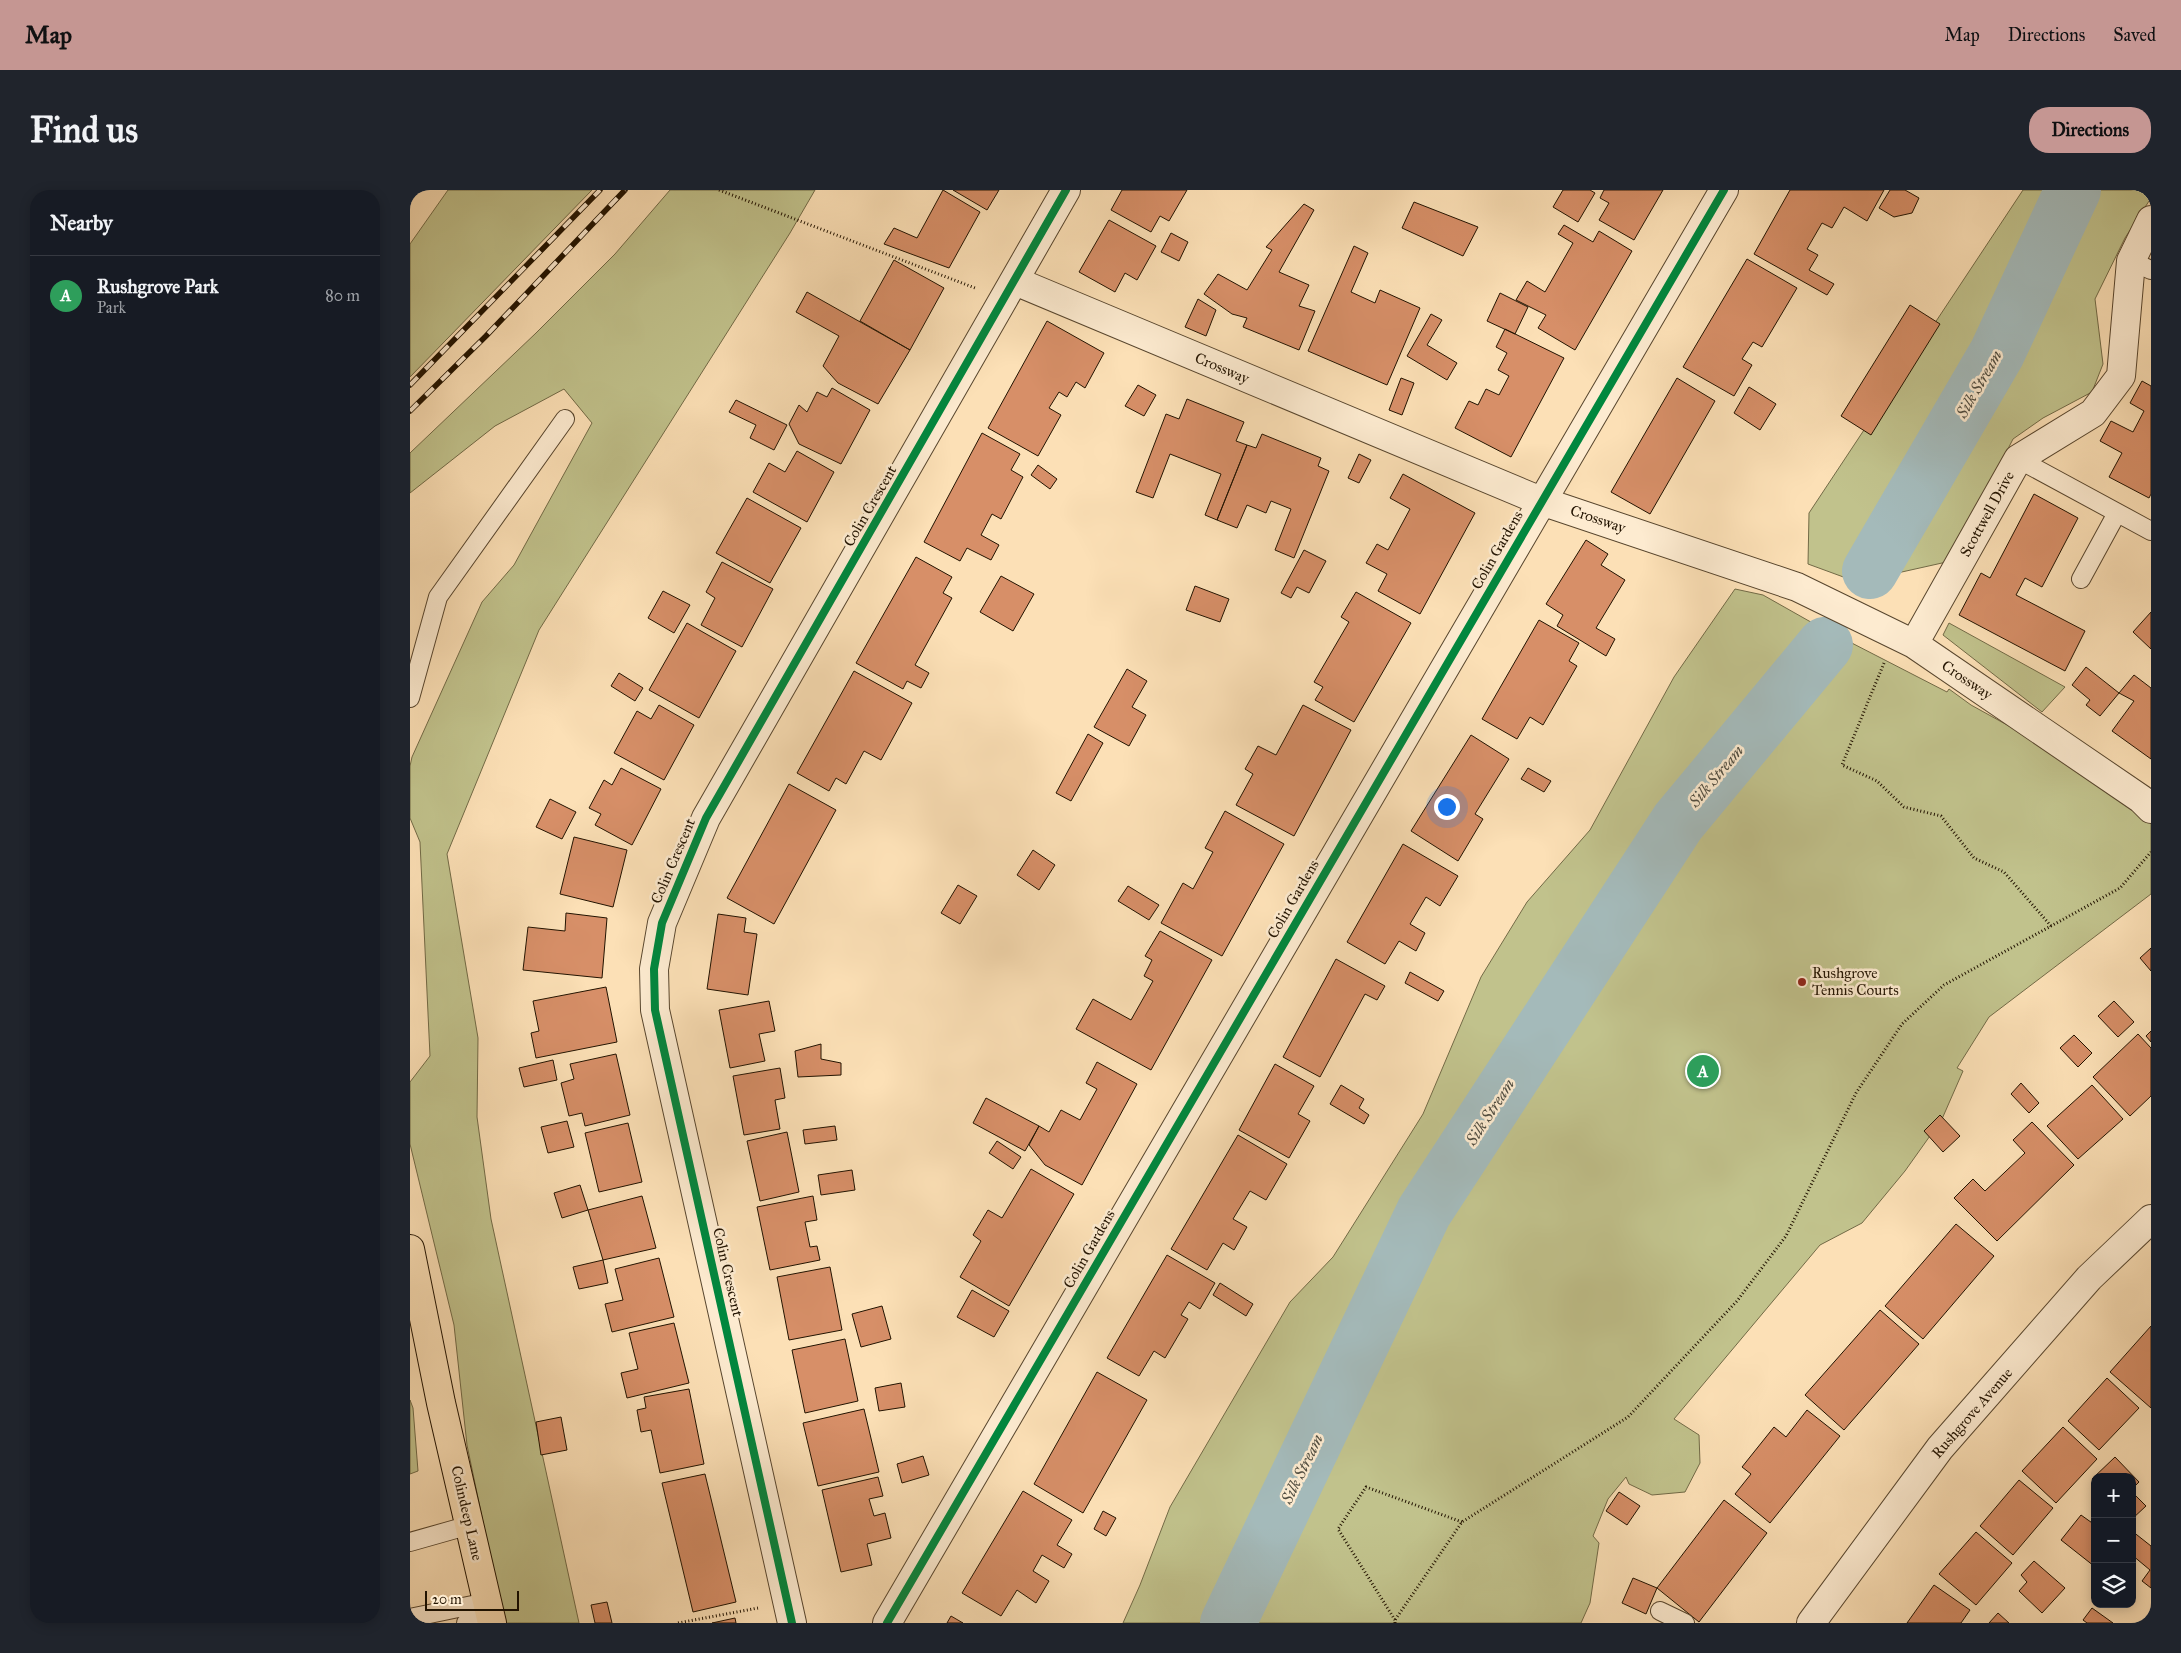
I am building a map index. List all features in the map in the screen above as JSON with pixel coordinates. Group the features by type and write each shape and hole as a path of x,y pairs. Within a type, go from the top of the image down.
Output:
{"main road":[{"name":"Colindeep Lane","path":"410,1249 441,1403 470,1524 484,1616"},
{"name":"Colindeep Lane","path":"410,1309 441,1403"}],"street":[{"name":"Colin Crescent","path":"794,1617 655,1010 654,969 662,923 706,818 1066,190"},
{"name":"Colin Gardens","path":"886,1623 1724,190"},
{"name":"Scottwell Drive","path":"1905,639 2018,460 2092,413 2121,376 2151,220"},
{"name":"Crossway","path":"1010,290 1542,501 1797,587 1905,639 2141,799 2151,809"},
{"name":"Rushgrove Avenue","path":"1811,1623 1940,1448 2088,1278 2151,1219"}],"lane":[{"path":"410,698 438,597 565,419"},
{"path":"2018,460 2151,531"},
{"path":"2081,579 2117,513"},
{"path":"410,1542 470,1524"},
{"path":"1660,1611 1685,1623"},
{"path":"410,1618 484,1616"}],"path":[{"path":"719,190 1010,290"},
{"path":"1905,639 1842,765 1877,781 1904,807 1941,816 1974,858 2004,872 2051,926"},
{"path":"1462,1522 1366,1487 1338,1529 1395,1622 1462,1522 1628,1418 1736,1302 1786,1236 1856,1093 1902,1024 1944,985 2120,888 2151,852"},
{"path":"678,1623 794,1617"}],"green space":[{"path":"448,190 592,190 410,377 410,244"},
{"path":"670,190 815,190 790,233 539,630 447,854 478,1038 477,1117 491,1219 579,1623 504,1623 467,1445 454,1325 410,1144 410,1082 430,1056 420,842 410,818 410,766 412,757 482,602 514,565 592,423 564,389 495,426 410,493 410,453 536,333 615,254"},
{"path":"2023,190 2151,190 2151,198 2125,238 2095,299 2103,364 2092,392 2043,418 2013,439 1951,561 1857,582 1808,564 1809,513"},
{"path":"1735,589 1763,595 1809,621 1947,692 1949,689 1971,705 2141,799 2151,809 2151,894 1989,1017 1957,1068 1963,1071 1942,1119 1905,1171 1862,1223 1820,1245 1674,1419 1699,1435 1700,1463 1685,1492 1652,1495 1629,1484 1626,1477 1608,1499 1593,1536 1599,1543 1590,1603 1581,1623 1123,1623 1170,1507 1290,1302 1333,1257 1423,1114 1481,977 1527,902 1590,830 1674,677"},
{"path":"1949,623 2065,687 2042,712 1943,635"},
{"path":"410,1400 413,1408 418,1471 410,1474"}],"building":[{"path":"943,190 980,212 949,268 884,244 894,228 917,238"},
{"path":"953,190 999,190 987,210"},
{"path":"1122,190 1187,190 1169,221 1160,216 1151,232 1111,210"},
{"path":"1563,190 1590,190 1595,193 1578,222 1553,207"},
{"path":"1604,190 1663,190 1634,240 1599,220 1609,203 1600,198"},
{"path":"1790,190 1884,190 1867,221 1844,207 1832,228 1822,223 1807,249 1818,255 1809,270 1834,284 1827,295 1754,254"},
{"path":"1890,190 1905,190 1919,198 1912,213 1894,217 1879,208"},
{"path":"1414,202 1478,227 1463,256 1402,228"},
{"path":"1304,204 1314,210 1279,272 1309,285 1299,306 1315,311 1299,350 1243,327 1247,318 1232,314 1204,294 1218,274 1247,290 1272,250 1266,247"},
{"path":"1109,220 1156,246 1137,280 1125,273 1115,292 1079,272"},
{"path":"1564,225 1593,242 1599,231 1632,251 1575,350 1538,328 1546,315 1516,300 1527,281 1545,292 1573,243 1558,234"},
{"path":"1171,233 1188,242 1179,261 1161,252"},
{"path":"1354,246 1368,253 1351,292 1375,303 1380,290 1420,308 1387,385 1308,351"},
{"path":"1747,259 1797,288 1762,347 1753,342 1742,359 1752,365 1734,396 1683,367"},
{"path":"894,260 944,288 910,350 860,321"},
{"path":"807,292 910,350 878,404 838,383 823,366 839,336 796,312"},
{"path":"1500,293 1528,307 1515,334 1487,321"},
{"path":"1198,299 1216,310 1206,336 1185,327"},
{"path":"1910,305 1940,324 1871,435 1841,416"},
{"path":"1431,314 1442,320 1427,345 1457,363 1447,380 1407,356"},
{"path":"1047,321 1104,353 1085,388 1076,382 1067,397 1059,392 1049,408 1061,415 1038,456 988,428"},
{"path":"1505,329 1564,358 1511,457 1455,428 1469,401 1478,405 1486,389 1499,395 1509,376 1498,370 1507,353 1496,347"},
{"path":"1401,378 1414,383 1402,415 1389,410"},
{"path":"1677,378 1715,401 1650,514 1611,492"},
{"path":"2142,381 2151,386 2151,494 2149,498 2109,477 2122,453 2100,441 2111,421 2133,432 2144,411 2130,403"},
{"path":"1138,385 1156,395 1144,416 1125,406"},
{"path":"1749,387 1776,404 1760,430 1734,413"},
{"path":"832,388 870,410 841,464 799,444 789,424 799,405 807,412 817,392 827,397"},
{"path":"1187,399 1244,422 1236,441 1247,445 1217,520 1205,515 1221,474 1170,454 1153,498 1136,492 1166,414 1179,419"},
{"path":"736,400 787,425 774,450 750,438 756,425 729,412"},
{"path":"982,433 1020,454 1011,470 1023,477 1001,519 992,514 981,535 999,545 991,560 967,548 960,561 924,542"},
{"path":"1262,434 1321,458 1318,466 1329,471 1294,558 1275,550 1291,509 1271,501 1266,513 1247,505 1237,528 1217,520 1247,445 1256,448"},
{"path":"797,451 834,472 807,522 753,492 769,463 785,472"},
{"path":"1359,454 1371,460 1359,483 1348,478"},
{"path":"1038,465 1057,479 1050,489 1031,475"},
{"path":"1403,474 1475,513 1420,614 1378,591 1387,574 1366,563 1377,544 1388,550 1410,509 1390,498"},
{"path":"2034,494 2078,518 2042,587 2025,578 2016,595 2085,631 2065,671 1959,615 1981,573 1990,578"},
{"path":"747,498 801,528 770,583 716,553"},
{"path":"1586,540 1608,554 1601,565 1625,580 1596,628 1615,639 1606,656 1557,626 1563,615 1546,604"},
{"path":"1304,550 1326,561 1309,593 1297,587 1291,598 1281,593"},
{"path":"916,557 952,577 943,593 952,598 915,665 929,673 921,688 907,681 903,689 856,663"},
{"path":"722,562 773,589 742,647 701,625 715,598 706,592"},
{"path":"1001,576 1034,594 1013,631 980,612"},
{"path":"1195,586 1229,599 1220,622 1186,610"},
{"path":"663,591 690,605 674,633 648,618"},
{"path":"1356,592 1411,623 1354,722 1315,700 1323,687 1314,682 1349,622 1341,617"},
{"path":"2151,612 2151,649 2133,632"},
{"path":"1539,620 1579,643 1569,661 1577,666 1543,725 1530,717 1517,739 1482,719"},
{"path":"687,623 736,651 699,718 649,690"},
{"path":"2086,667 2119,693 2100,716 2086,705 2090,700 2072,685"},
{"path":"1127,669 1147,681 1132,707 1146,715 1129,746 1094,727"},
{"path":"854,671 912,703 881,760 864,751 846,784 836,778 829,791 797,773"},
{"path":"619,673 643,688 635,701 611,686"},
{"path":"2134,675 2151,688 2151,759 2112,731 2134,701 2119,693"},
{"path":"659,705 694,725 664,780 614,753 637,711 651,719"},
{"path":"1303,705 1351,730 1294,836 1236,805 1253,774 1245,769 1258,746 1276,755"},
{"path":"1088,734 1103,743 1071,801 1056,793"},
{"path":"1471,735 1509,759 1475,814 1483,819 1458,861 1411,831"},
{"path":"621,768 661,789 632,845 595,825 601,814 589,808 604,780 612,785"},
{"path":"1528,768 1551,781 1544,792 1521,779"},
{"path":"789,784 836,810 774,924 727,898"},
{"path":"550,799 576,812 562,839 536,827"},
{"path":"1225,811 1284,844 1222,956 1161,923 1183,883 1193,889 1213,852 1205,848"},
{"path":"574,837 627,850 613,907 560,894"},
{"path":"1403,844 1458,876 1440,906 1426,897 1410,924 1425,933 1416,951 1399,941 1385,964 1347,942"},
{"path":"1033,850 1055,865 1039,890 1017,875"},
{"path":"958,885 977,896 960,924 941,913"},
{"path":"1128,886 1159,905 1149,920 1118,901"},
{"path":"566,913 607,918 602,978 523,970 528,927 565,931"},
{"path":"718,914 746,918 744,932 757,934 748,995 707,989"},
{"path":"1160,931 1212,960 1151,1070 1076,1029 1093,999 1131,1020 1153,981 1144,976 1152,960 1145,956"},
{"path":"2151,948 2151,971 2140,958"},
{"path":"1336,959 1385,986 1377,1000 1365,994 1320,1077 1283,1057"},
{"path":"1410,972 1444,991 1438,1001 1405,983"},
{"path":"606,987 617,1042 536,1058 531,1033 539,1031 533,1001"},
{"path":"769,1001 775,1031 759,1034 765,1061 730,1068 719,1010"},
{"path":"2114,1001 2134,1022 2118,1037 2098,1016"},
{"path":"2151,1031 2151,1042 2146,1036"},
{"path":"2138,1034 2151,1048 2151,1096 2130,1116 2093,1077"},
{"path":"2074,1035 2092,1053 2078,1067 2060,1048"},
{"path":"821,1044 821,1059 841,1063 841,1075 798,1077 795,1051"},
{"path":"616,1054 630,1115 585,1126 582,1113 569,1116 561,1083 574,1079 570,1064"},
{"path":"553,1060 557,1080 524,1087 519,1068"},
{"path":"1097,1062 1137,1084 1082,1185 1045,1165 1029,1145 1039,1126 1049,1132 1061,1110 1080,1120 1097,1089 1086,1083"},
{"path":"1275,1064 1314,1086 1298,1114 1310,1121 1289,1158 1239,1130"},
{"path":"780,1068 785,1098 775,1100 780,1129 744,1135 733,1076"},
{"path":"2021,1083 2039,1103 2029,1113 2011,1094"},
{"path":"1341,1085 1364,1099 1359,1108 1369,1115 1364,1124 1330,1104"},
{"path":"2092,1085 2123,1119 2078,1159 2047,1126"},
{"path":"986,1098 1039,1126 1025,1151 973,1123"},
{"path":"1940,1115 1960,1136 1943,1152 1924,1131"},
{"path":"567,1121 574,1147 548,1153 541,1127"},
{"path":"2032,1122 2074,1165 1997,1241 1954,1198 1973,1179 1985,1191 2025,1153 2013,1140"},
{"path":"628,1123 642,1182 599,1192 585,1133"},
{"path":"835,1126 837,1140 805,1144 803,1130"},
{"path":"787,1132 799,1192 760,1201 747,1141"},
{"path":"1238,1135 1287,1164 1266,1200 1250,1191 1233,1219 1247,1227 1234,1250 1223,1243 1207,1270 1171,1249"},
{"path":"997,1141 1021,1157 1013,1169 989,1153"},
{"path":"1031,1169 1074,1194 1009,1306 960,1277 981,1241 973,1235 988,1210 1002,1218"},
{"path":"852,1170 855,1190 821,1195 818,1175"},
{"path":"580,1185 588,1210 562,1218 554,1193"},
{"path":"642,1196 656,1248 603,1260 588,1210"},
{"path":"813,1196 817,1220 805,1222 810,1247 817,1246 820,1260 770,1270 757,1207"},
{"path":"1956,1224 1994,1256 1923,1339 1885,1306"},
{"path":"1167,1255 1215,1283 1200,1309 1189,1302 1181,1315 1188,1319 1165,1358 1154,1351 1139,1376 1107,1358"},
{"path":"659,1258 674,1317 612,1332 605,1304 623,1300 615,1269"},
{"path":"603,1260 608,1283 579,1289 573,1267"},
{"path":"830,1267 842,1330 789,1340 777,1277"},
{"path":"1220,1283 1253,1304 1246,1316 1213,1295"},
{"path":"972,1290 1009,1311 994,1337 957,1317"},
{"path":"882,1306 891,1339 861,1347 852,1314"},
{"path":"1880,1310 1919,1344 1844,1430 1805,1395"},
{"path":"674,1323 689,1383 627,1398 621,1373 638,1369 629,1333"},
{"path":"2151,1326 2151,1408 2110,1372"},
{"path":"845,1339 858,1401 805,1413 792,1350"},
{"path":"1097,1372 1147,1400 1083,1513 1034,1484"},
{"path":"2107,1378 2139,1408 2099,1450 2068,1421"},
{"path":"901,1383 905,1407 879,1411 875,1388"},
{"path":"689,1389 704,1464 660,1473 651,1430 641,1432 637,1410 646,1408 644,1397"},
{"path":"864,1409 879,1472 818,1486 803,1423"},
{"path":"1807,1410 1840,1436 1770,1523 1735,1494 1751,1474 1742,1467 1774,1427 1786,1437"},
{"path":"561,1417 567,1450 541,1455 536,1422"},
{"path":"2063,1427 2097,1459 2056,1503 2022,1471"},
{"path":"923,1456 929,1475 902,1483 897,1464"},
{"path":"2115,1457 2130,1473 2098,1473"},
{"path":"705,1474 736,1602 693,1612 662,1483"},
{"path":"878,1477 883,1496 869,1499 874,1516 885,1513 891,1538 867,1544 872,1565 841,1572 822,1490"},
{"path":"2019,1480 2053,1508 2013,1555 1980,1526"},
{"path":"1023,1491 1072,1520 1057,1545 1072,1554 1064,1568 1042,1555 1033,1571 1049,1581 1036,1603 1017,1590 1001,1616 962,1593"},
{"path":"1619,1492 1640,1506 1627,1525 1606,1511"},
{"path":"2136,1496 2146,1506 2136,1515"},
{"path":"1724,1500 1767,1533 1699,1622 1657,1588"},
{"path":"1103,1511 1116,1518 1106,1536 1094,1529"},
{"path":"2081,1515 2091,1522 2091,1564 2061,1540"},
{"path":"1976,1532 2012,1563 1976,1605 1939,1574"},
{"path":"2136,1534 2151,1546 2151,1588 2142,1581 2150,1570 2136,1558"},
{"path":"2034,1561 2065,1588 2042,1613 2019,1591 2027,1582 2021,1575"},
{"path":"1633,1578 1657,1588 1646,1614 1622,1603"},
{"path":"1934,1585 1970,1610 1961,1623 1907,1623"},
{"path":"607,1602 612,1623 595,1623 591,1605"},
{"path":"2092,1608 2113,1623 2087,1623 2083,1620"},
{"path":"1998,1613 2009,1623 1989,1623"},
{"path":"951,1616 963,1623 947,1623"},
{"path":"735,1618 736,1623 712,1623"}],"waterway":[{"name":"Silk Stream","path":"1870,571 1997,353 2073,190"},
{"name":"Silk Stream","path":"1228,1623 1424,1212 1678,822 1825,645"}],"railway":[{"path":"410,385 600,190"},
{"path":"410,411 486,336 625,190"}],"cycle path":[{"path":"792,1623 655,1010 654,969 662,923 706,818 1066,190"},
{"path":"887,1623 1724,190"}],"place":[{"name":"Rushgrove Tennis Courts","path":"1802,982"},
{"name":"Rushgrove Park","path":"1703,1071"}]}
